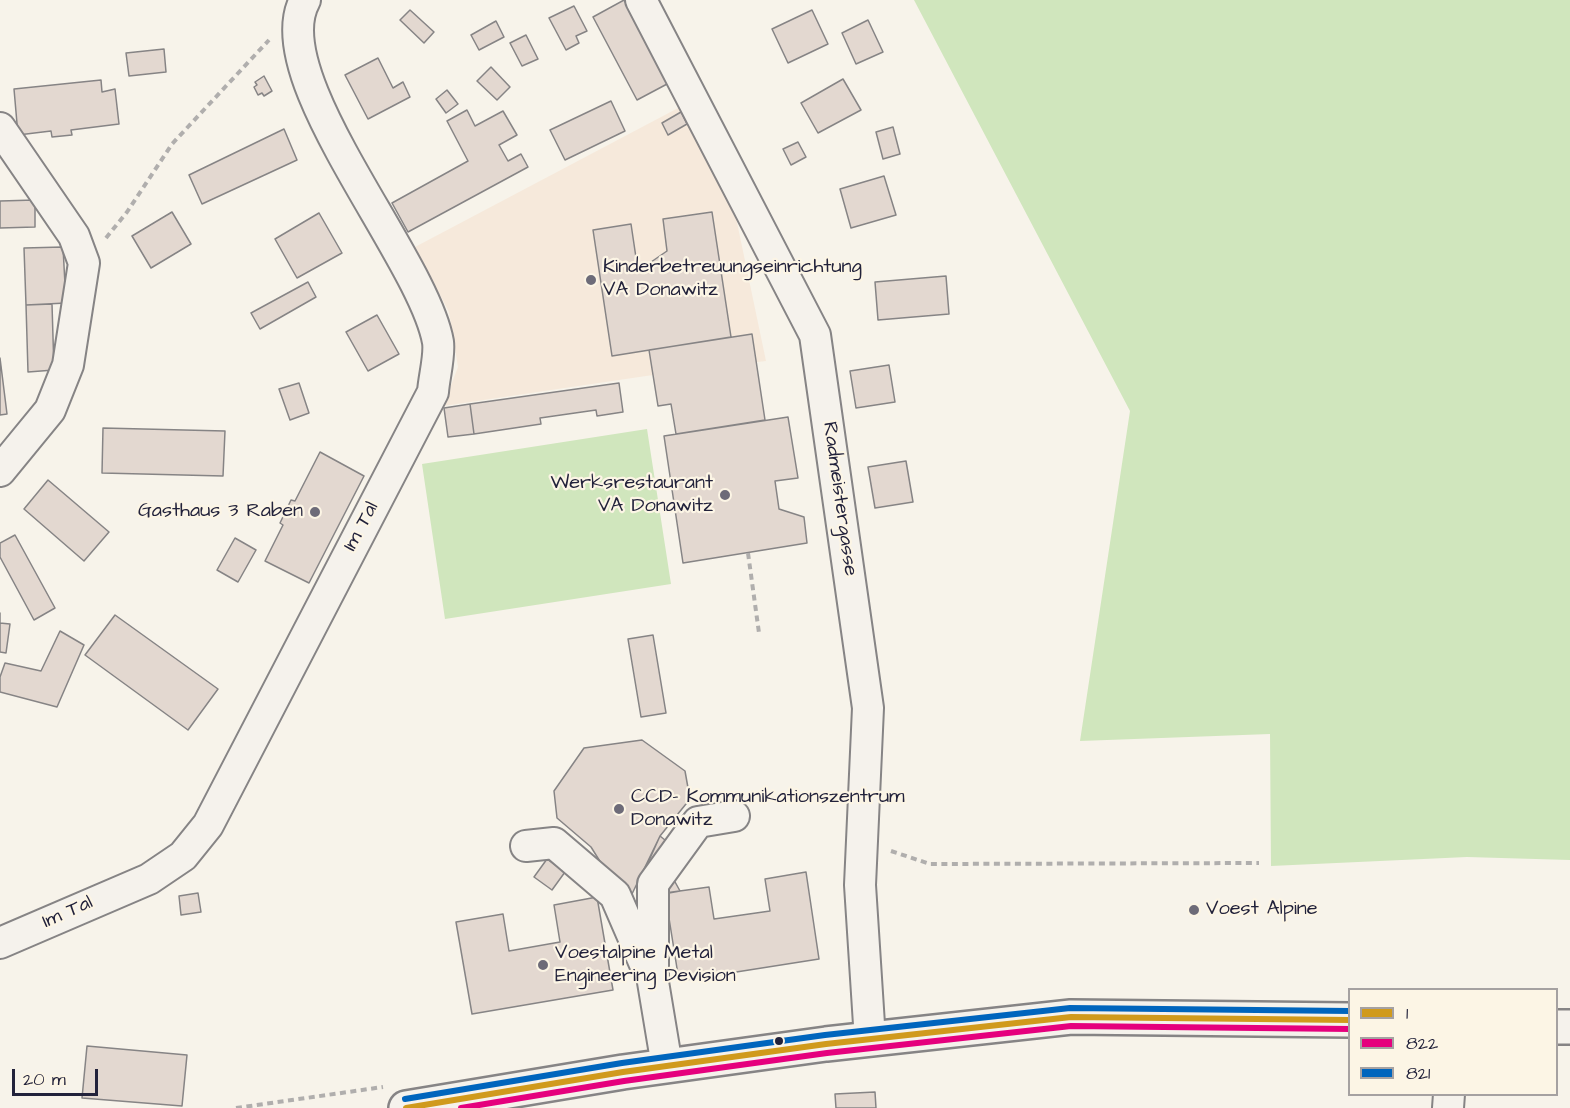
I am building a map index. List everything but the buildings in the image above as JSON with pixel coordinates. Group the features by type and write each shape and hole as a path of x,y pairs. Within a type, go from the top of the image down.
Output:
{"main road":[{"path":"406,1108 668,1066 1071,1017 1348,1020"}],"street":[{"name":"Radmeistergasse","path":"640,0 815,335 868,708 860,885 870,1040"},
{"name":"Im Tal","path":"0,943 149,879 183,856 208,825 433,392 438,342 420,295 313,97 297,43 304,1"},
{"path":"0,128 74,236 84,264 68,366 50,410 0,471"},
{"path":"668,1066 653,982 653,884 698,822 734,816"},
{"path":"526,846 554,843 615,895 653,982"}],"path":[{"path":"84,264 127,212 172,144 304,1"},
{"path":"748,553 759,633"},
{"path":"887,850 930,864 1259,862"}],"shaded area":[{"name":"Kinderbetreuungseinrichtung VA Donawitz","path":"680,107 730,189 766,361 443,406 458,367 449,312 415,247"}],"green space":[{"path":"914,0 1570,0 1570,860 1467,857 1271,866 1270,734 1080,741 1130,411"},
{"path":"647,429 671,584 445,619 422,464"}],"transit line":[{"name":"821","path":"405,1099 622,1063 825,1035 1070,1008 1348,1011"},
{"name":"1","path":"406,1108 623,1072 826,1044 1071,1017 1348,1020"},
{"name":"822","path":"461,1108 624,1081 827,1053 1071,1026 1348,1029"}],"place":[{"name":"Kinderbetreuungseinrichtung VA Donawitz","path":"591,280"},
{"name":"Werksrestaurant VA Donawitz","path":"725,495"},
{"name":"Gasthaus 3 Raben","path":"315,512"},
{"name":"CCD- Kommunikationszentrum Donawitz","path":"619,809"},
{"name":"Voest Alpine","path":"1194,910"},
{"name":"Voestalpine Metal Engineering Devision","path":"543,965"}]}
